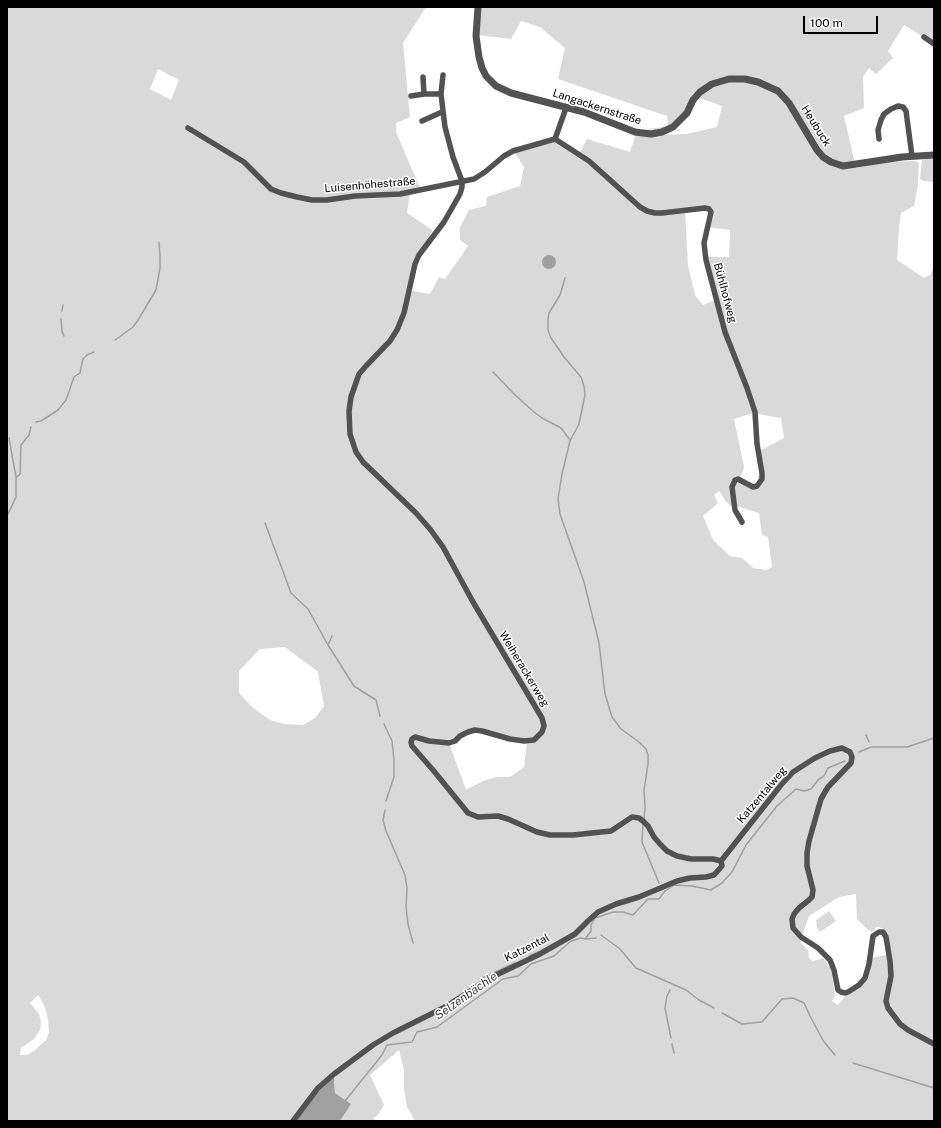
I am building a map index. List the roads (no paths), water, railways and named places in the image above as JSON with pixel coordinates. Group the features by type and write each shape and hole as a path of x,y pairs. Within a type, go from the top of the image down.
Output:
{"street":[{"name":"Langackernstraße","path":"478,7 476,36 479,57 486,76 496,86 502,90 595,116 635,132 651,134 662,132 679,121 687,113 700,92 712,84 729,79 758,82 778,91"},
{"path":"924,37 934,44"},
{"path":"443,75 441,94 442,112 449,143 462,181"},
{"path":"423,77 424,94"},
{"name":"Heubuck","path":"778,91 789,103 817,150 823,157 831,162 843,166 912,156 934,155"},
{"path":"411,96 441,94"},
{"path":"879,139 878,130 884,114 891,108 898,106 903,107 906,111 912,156"},
{"path":"555,139 566,108"},
{"path":"422,121 442,112"},
{"name":"Luisenhöhestraße","path":"188,128 244,162 271,189 280,193 312,200 400,194 474,179 513,151 555,139"},
{"name":"Bühlhofweg","path":"555,139 589,161 640,207 655,213 705,208 709,209 711,212 704,243 706,260 725,332 747,388 754,412 762,473 762,479 758,486 753,487 738,479 735,480 732,487 735,510 742,522"},
{"name":"Weiherackerweg","path":"462,181 460,194 449,213 419,255 415,264 404,313 397,330 390,341 359,374 350,404 350,434 356,452 363,462 416,513 430,528 443,547 477,609 542,718 544,726 539,737 534,740 524,741 510,739 475,730 468,732 460,736 455,741 449,743 429,741 415,737 412,739 412,746 468,813 478,817 498,816 517,822 536,832 573,835 611,831 632,817 645,823 660,844 667,851 677,856 691,859 713,859 721,861"},
{"name":"Katzentalweg","path":"721,861 780,785 793,772 815,758 830,751 842,748 850,752 852,757 851,763 828,787 821,799 807,852 807,866 813,890 812,897 798,908 794,914 792,919 793,928 801,937 818,948 830,960 834,970 838,990 845,993 865,978 873,936 879,932 883,932 886,937 891,976 886,1001 888,1008 900,1024 934,1044"},
{"name":"Katzental","path":"293,1121 318,1088 373,1045 393,1033 445,1007 492,977 538,955 576,934 598,912 677,881 714,875 722,866 721,861"}],"waterway":[{"path":"115,340 133,327 156,290 160,268 159,242"},
{"path":"565,278 560,295 549,313 548,330 551,338 564,357 581,377 585,395 579,424 570,441 562,474 558,499 560,514 584,582 599,643 605,694 612,717 621,729 646,749 648,755 644,790 644,820"},
{"path":"62,311 63,305"},
{"path":"61,319 64,336"},
{"path":"36,422 41,421 58,410 66,400 74,377 80,373 83,359 87,355 94,352"},
{"path":"493,372 534,412 561,428 570,440"},
{"path":"7,516 16,497 16,478 20,474 21,445 29,435 31,427"},
{"path":"9,438 16,477"},
{"path":"265,523 291,593 308,609 328,645 354,686 376,700 380,716"},
{"path":"328,645 332,636"},
{"path":"384,724 392,741 394,760 394,777 386,801"},
{"path":"866,735 869,742"},
{"name":"Selzenbächle","path":"859,752 871,747 907,747 934,738"},
{"name":"Selzenbächle","path":"345,1101 382,1055 387,1045 412,1042 417,1032 437,1027 503,979 518,976 531,964 554,956 571,941 581,938 585,939 591,931 591,925 595,918 613,912 623,912 633,915 648,899 659,899 665,891 674,885 692,886 711,890 722,883 732,872 746,845 777,806 796,789 804,791 811,789 819,779 824,776 828,768 845,761"},
{"path":"385,810 383,820 386,831 405,875 407,888 406,907 408,924 413,943"},
{"path":"643,824 642,842 659,883"},
{"path":"601,935 620,949 636,968 686,990 699,1000 714,1008"},
{"path":"586,939 596,938"},
{"path":"529,956 538,952"},
{"path":"480,979 515,963"},
{"path":"670,990 667,996 665,1008 671,1038"},
{"path":"722,1013 742,1024 762,1022 782,999 793,998 804,1003 824,1042 835,1055"},
{"path":"672,1044 674,1053"},
{"path":"853,1063 934,1088"}]}
